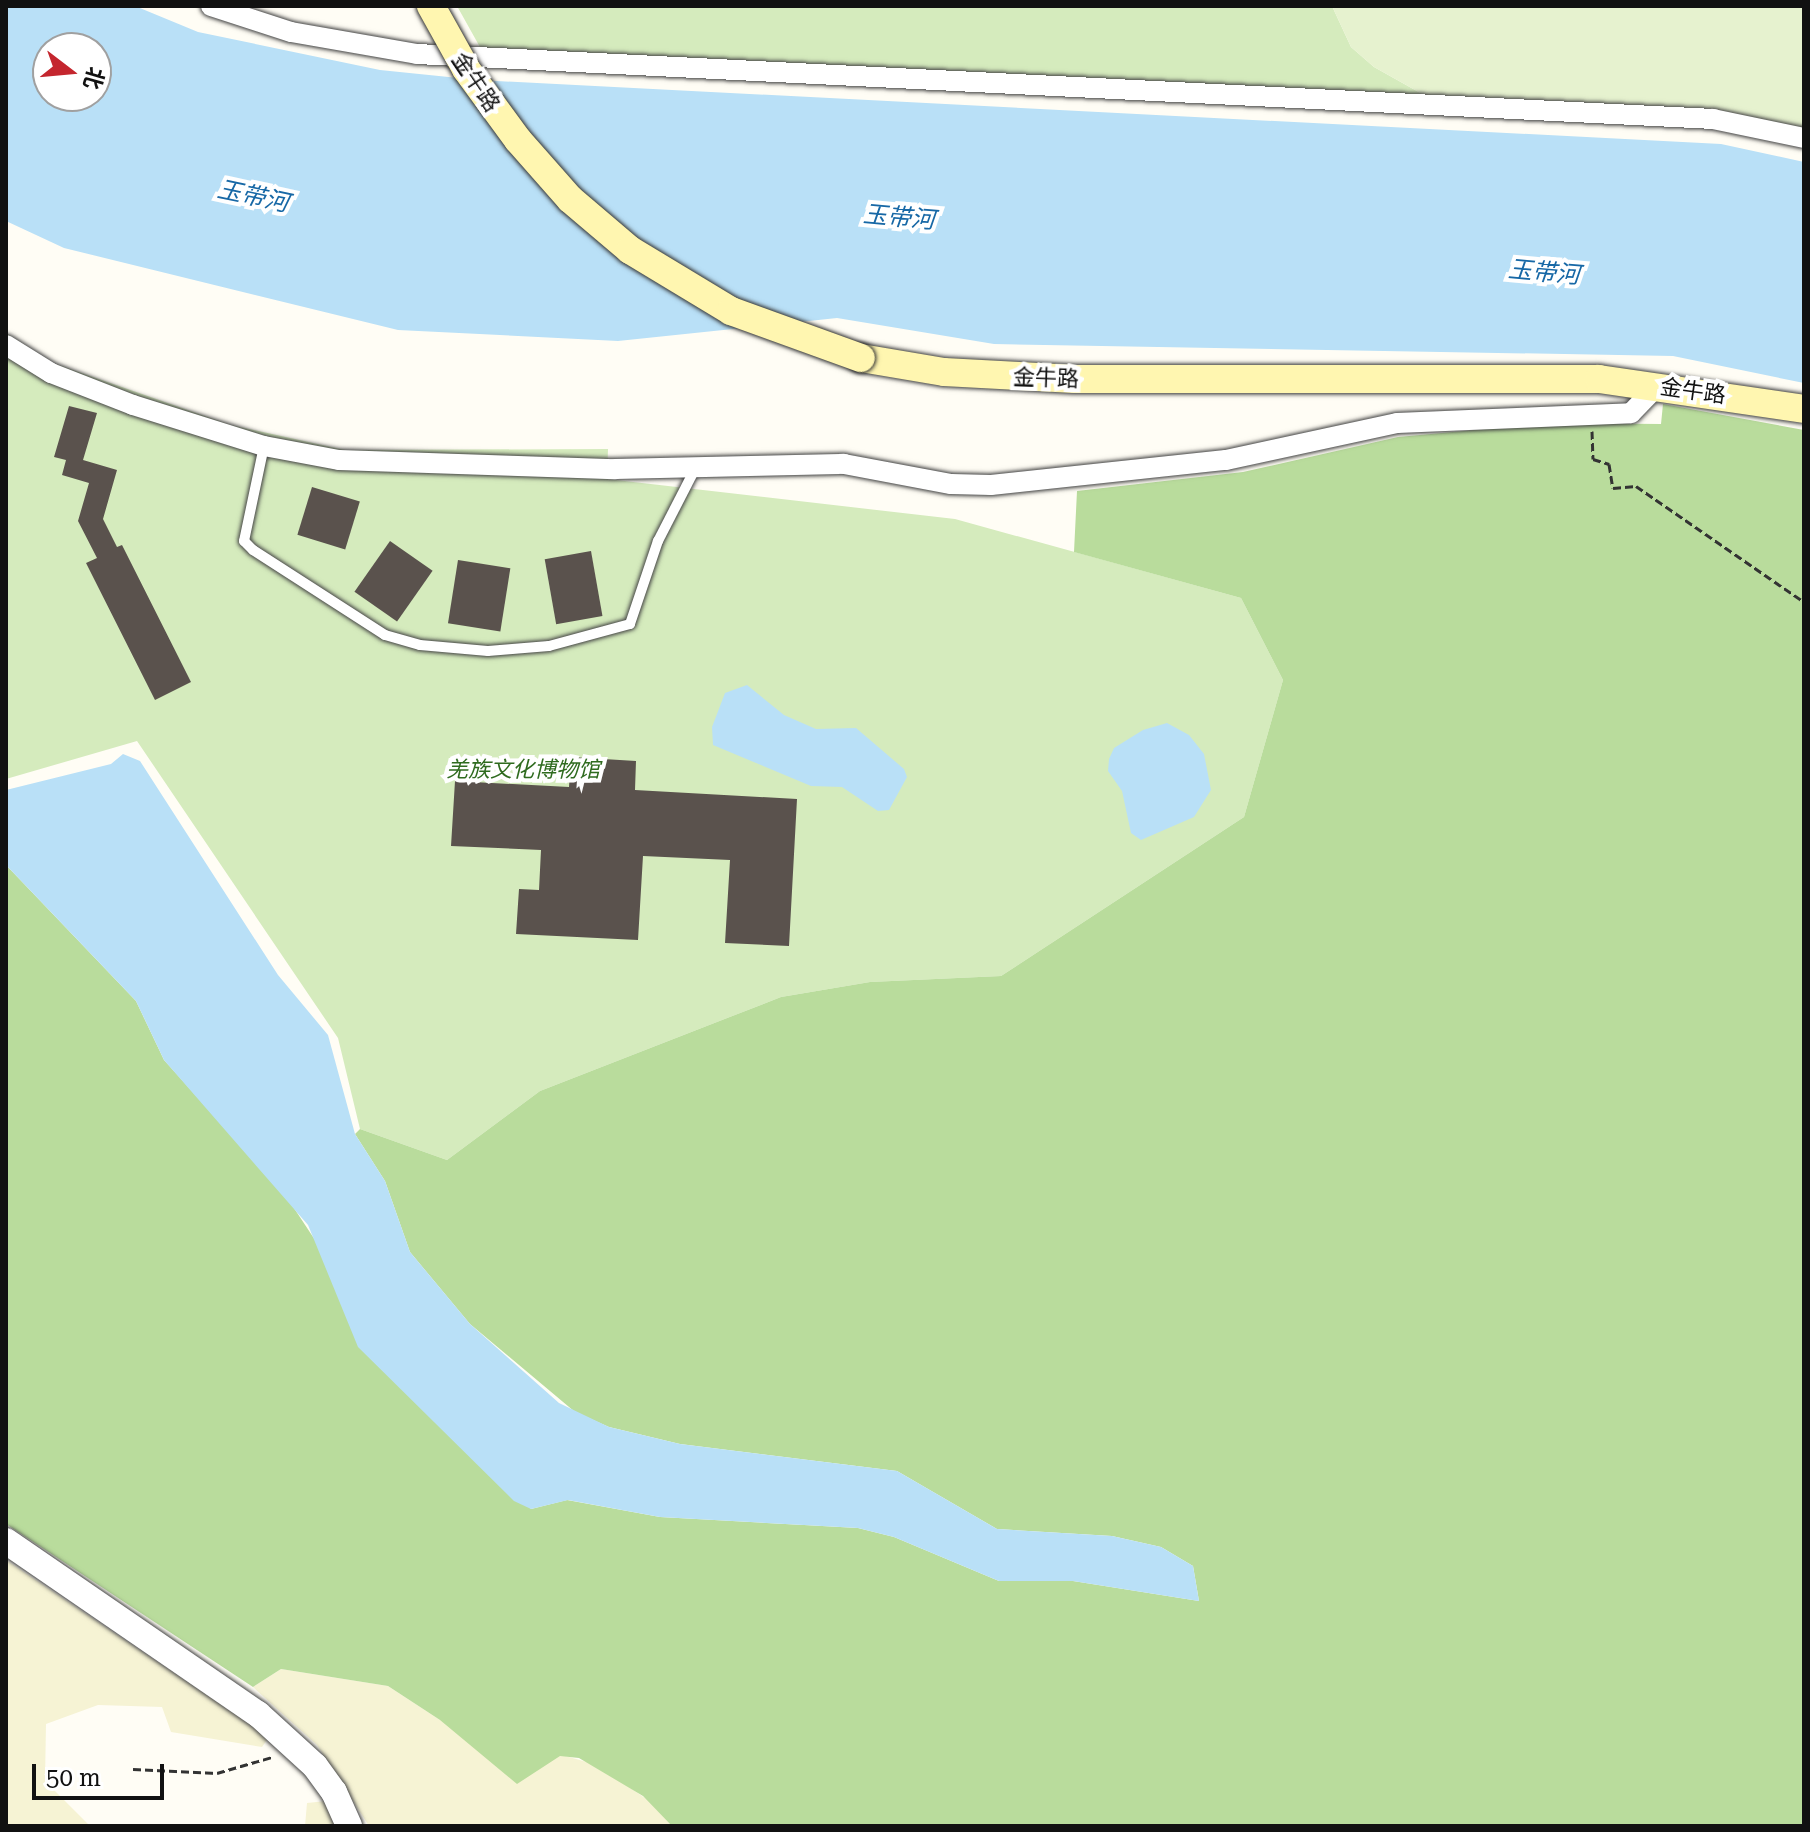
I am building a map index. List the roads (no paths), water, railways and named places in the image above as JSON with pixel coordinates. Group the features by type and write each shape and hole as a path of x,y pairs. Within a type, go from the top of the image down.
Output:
{"main road":[{"name":"金牛路","path":"431,6 466,69 518,140 570,199 630,250 731,311 861,358 944,372 1075,379 1540,378 1657,386 1804,409"}],"street":[{"path":"211,6 291,32 417,54 1713,119 1804,138"},
{"path":"6,345 51,373 133,405 264,446 339,460 406,464 696,467 844,464 951,484 1020,485 1226,460 1397,423 1631,413 1657,386"},
{"path":"6,1541 286,1738 329,1783 349,1826"}],"lane":[{"path":"264,446 244,541 253,550 385,635 420,645 488,651 549,646 630,624 658,541 696,467"}],"water":[{"name":"玉带河","path":"6,6 135,6 198,32 380,70 478,80 1721,144 1804,162 1804,383 1673,356 994,344 837,318 618,341 398,330 64,248 6,221"},
{"path":"747,685 784,715 816,729 856,728 904,769 907,777 889,810 878,811 842,787 811,786 713,745 712,727 725,693"},
{"path":"1167,723 1189,735 1204,754 1211,790 1194,817 1141,840 1131,833 1122,791 1108,771 1109,759 1114,748 1143,730"},
{"path":"123,754 140,761 278,975 328,1035 355,1134 385,1181 410,1252 470,1324 559,1403 609,1427 680,1444 897,1471 997,1529 1112,1536 1161,1547 1193,1566 1199,1601 1073,1581 999,1581 894,1537 858,1528 660,1517 568,1500 531,1509 514,1501 358,1347 308,1225 164,1060 136,1001 6,865 6,790 111,764"}],"park label":[{"name":"羌族文化博物馆","path":"523,770"}]}
